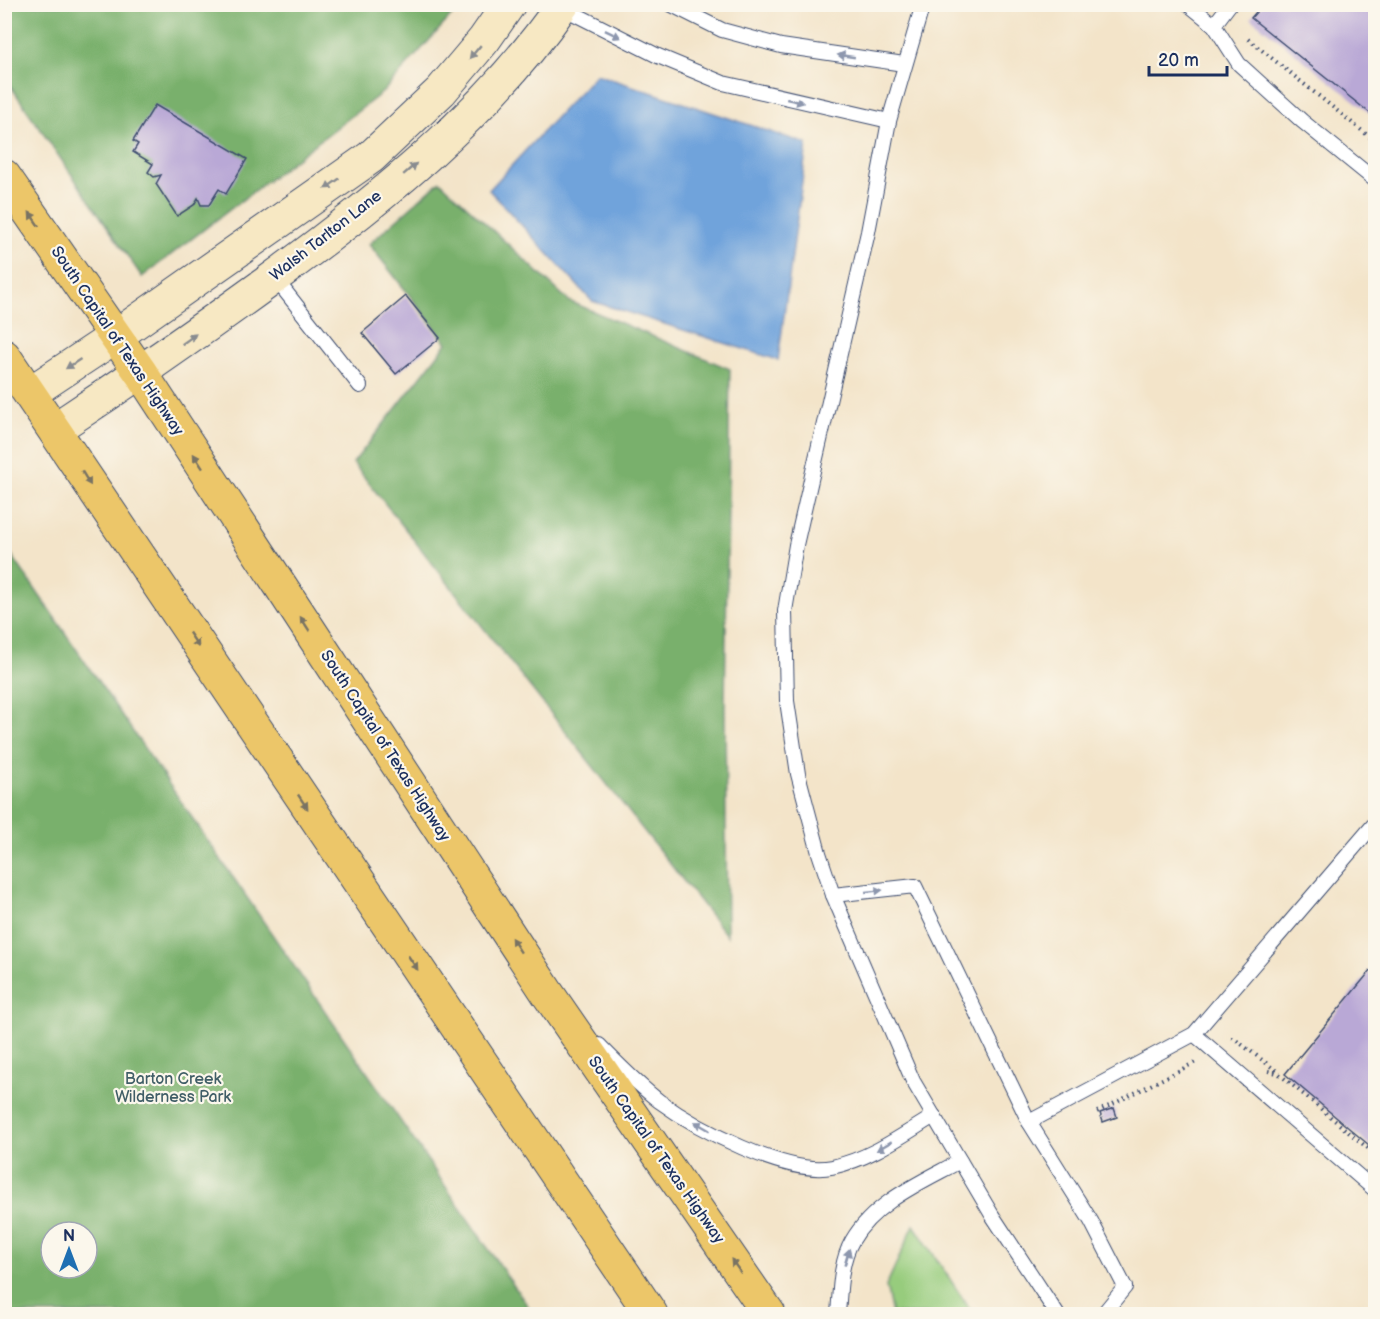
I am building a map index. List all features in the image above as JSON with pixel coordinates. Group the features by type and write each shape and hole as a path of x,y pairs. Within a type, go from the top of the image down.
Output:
{"highway":[{"name":"South Capital of Texas Highway","path":"4,176 141,373 548,994 770,1314"},
{"path":"4,356 651,1314"}],"street":[{"path":"30,393 116,336 371,157 441,91 484,40 509,4"},
{"name":"Walsh Tarlton Lane","path":"55,429 141,373 349,222 461,124 525,56 562,6"}],"lane":[{"path":"670,4 722,30 781,46 904,64"},
{"path":"923,4 889,121 868,232 804,504 785,611 787,701 798,774 833,895 913,1081 992,1215 1058,1314"},
{"path":"1188,4 1214,25 1239,64 1302,122 1376,181"},
{"path":"1214,25 1230,4"},
{"path":"562,6 658,56 723,82 889,121"},
{"path":"274,277 360,386"},
{"path":"1029,1122 1194,1034 1376,822"},
{"path":"833,895 915,886 1029,1122 1091,1221 1125,1287 1103,1314"},
{"path":"548,994 660,1101 731,1143 785,1164 830,1167 868,1156 934,1116"},
{"path":"1194,1034 1376,1191"},
{"path":"837,1314 841,1281 852,1242 879,1210 914,1186 960,1161"}],"path":[{"path":"1241,32 1376,142"},
{"path":"1232,1037 1376,1155"},
{"path":"1097,1112 1199,1060"},
{"path":"1231,1064 1278,1073"}],"green space":[{"path":"5,5 461,5 383,92 142,277 5,78"},
{"path":"440,181 569,301 730,369 725,709 727,936 353,463 447,343 369,244"},
{"name":"Barton Creek Wilderness Park","path":"4,544 527,1305 534,1314 5,1314"},
{"path":"914,1225 973,1314 892,1314 886,1286"}],"water":[{"path":"596,74 807,144 778,360 592,301 489,190"}],"building":[{"path":"1263,4 1376,4 1376,118 1251,18"},
{"path":"155,105 247,159 226,194 219,189 209,205 201,205 198,198 194,205 177,216 156,184 161,175 154,177 148,172 153,164 133,152 138,144 133,141"},
{"path":"406,296 440,338 396,374 362,333"},
{"path":"1376,964 1376,1151 1285,1074"},
{"path":"1114,1108 1117,1117 1103,1122 1100,1113"}]}
